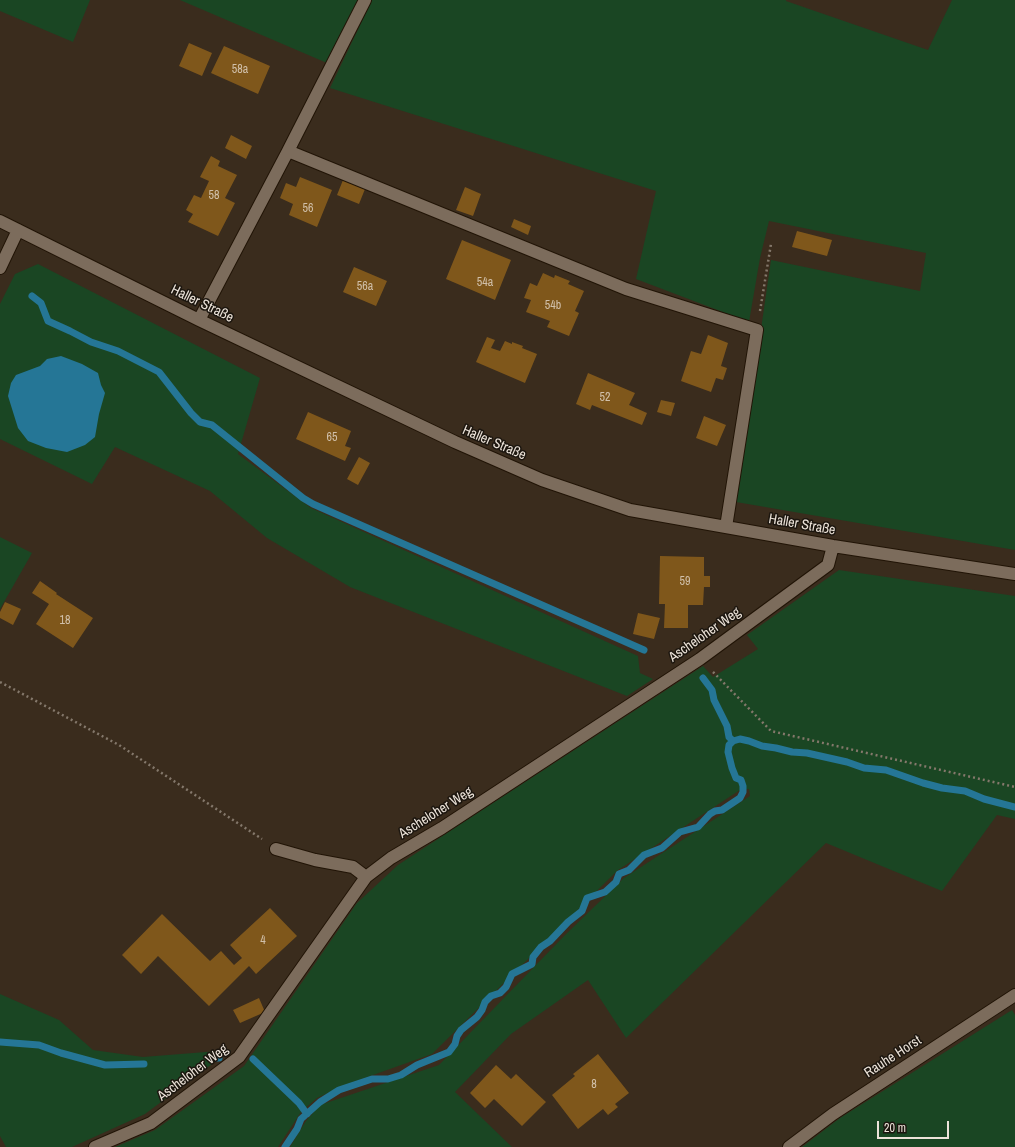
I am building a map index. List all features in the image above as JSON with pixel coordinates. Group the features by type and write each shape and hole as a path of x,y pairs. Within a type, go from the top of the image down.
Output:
{"street":[{"path":"199,320 288,152 365,0"},
{"path":"288,152 626,289 757,330 726,528"},
{"name":"Haller Straße","path":"0,222 199,320 454,442 542,480 630,510 833,546 1015,574"},
{"path":"0,268 18,230"},
{"name":"Ascheloher Weg","path":"95,1147 151,1122 239,1057 366,877 391,858 442,828 700,659 828,565 833,546"},
{"path":"276,848 314,860 353,867 366,877"},
{"name":"Rauhe Horst","path":"789,1147 833,1114 1015,995"}],"path":[{"path":"757,330 771,244"},
{"path":"700,659 771,731 1015,787"},
{"path":"0,682 119,745 276,848"}],"green space":[{"path":"0,0 90,0 73,42 0,11"},
{"path":"180,0 358,0 327,63"},
{"path":"372,0 786,0 928,50 952,0 1015,0 1015,550 736,502 771,260 920,291 926,253 769,221 760,258 749,322 636,279 656,191 330,88"},
{"path":"38,264 260,378 238,454 311,508 638,656 640,673 653,679 627,696 350,587 267,538 210,491 115,447 92,484 0,439 0,304 15,274"},
{"path":"0,537 32,553 0,609"},
{"path":"839,570 1015,596 1015,819 997,815 942,891 826,843 626,1038 588,980 511,1034 455,1092 512,1147 290,1147 306,1121 320,1105 439,1065 565,935 624,878 750,796 749,789 740,790 618,870 432,1054 345,1085 317,1098 301,1112 278,1147 115,1147 155,1130 244,1066 357,903 398,865 703,666 713,677 758,649 747,635"},
{"path":"0,994 59,1020 93,1050 143,1057 231,1050 145,1114 72,1147 6,1147 0,1136"},
{"path":"1012,1010 1015,1015 1015,1147 802,1147 840,1118"}],"water":[{"path":"61,356 82,364 98,373 105,393 95,437 85,445 67,452 46,448 28,441 18,428 8,396 11,383 16,375 40,366 47,359"}],"building":[{"path":"189,43 212,53 202,76 179,66"},
{"path":"224,46 270,66 258,94 211,73"},
{"path":"231,135 252,146 246,159 225,148"},
{"path":"211,156 220,161 218,166 237,175 225,198 235,203 218,236 188,222 193,214 186,210 194,195 201,198 209,181 200,177"},
{"path":"300,177 332,190 317,227 289,215 293,204 280,198 286,183 296,187"},
{"path":"343,180 365,189 359,204 337,195"},
{"path":"465,187 481,194 473,216 456,210"},
{"path":"514,219 531,226 528,235 511,227"},
{"path":"797,231 832,240 827,256 792,247"},
{"path":"462,240 511,260 495,300 446,279"},
{"path":"354,267 387,281 376,306 343,292"},
{"path":"543,273 554,278 555,275 570,281 568,284 584,291 575,311 579,313 569,336 547,327 550,321 526,312 531,300 524,298 530,283 537,286"},
{"path":"708,335 728,343 721,366 727,368 723,380 716,378 711,392 681,381 691,351 701,354"},
{"path":"487,337 495,340 491,348 500,351 505,341 523,346 522,348 537,354 525,383 476,362"},
{"path":"588,373 635,393 629,405 647,413 642,425 592,405 590,410 576,404"},
{"path":"661,400 675,403 671,416 657,412"},
{"path":"308,412 351,431 345,446 351,448 345,461 296,439"},
{"path":"704,416 726,425 717,446 696,438"},
{"path":"359,457 370,463 358,485 347,479"},
{"path":"660,556 704,557 704,576 710,576 710,587 704,587 703,605 688,605 688,628 664,628 665,604 659,604"},
{"path":"40,581 57,593 56,594 93,618 73,648 36,624 49,604 32,593"},
{"path":"5,602 21,609 13,625 0,618 0,612"},
{"path":"638,613 660,618 654,639 633,634"},
{"path":"270,908 297,936 256,974 249,966 209,1006 158,956 141,974 122,955 162,914 210,961 221,951 234,965 242,958 230,945"},
{"path":"259,998 265,1012 240,1023 233,1010"},
{"path":"598,1054 629,1093 615,1104 618,1107 608,1115 603,1109 578,1129 552,1095 575,1076 573,1074"},
{"path":"496,1065 511,1079 516,1074 546,1102 522,1126 494,1099 485,1108 470,1093"}],"waterway":[{"path":"32,296 41,303 48,321 91,342 118,351 159,372 191,413 200,422 212,425 303,498 313,504 644,650"},
{"path":"703,678 712,690 714,700 727,726 729,737 733,741"},
{"path":"285,1147 297,1129 301,1119 320,1102 339,1090 372,1079 388,1079 401,1075 417,1065 449,1052 455,1044 457,1036 461,1030 477,1017 485,1002 491,996 500,993 506,987 512,974 532,964 533,957 541,947 550,941 568,922 582,911 587,898 605,892 616,882 619,874 629,870 644,855 662,848 680,832 698,827 710,814 715,811 722,810 740,798 743,792 743,786 741,780 736,778 728,752 729,745 733,741 740,739 762,746 792,752 807,753 847,762 864,768 886,770 923,783 942,788 965,791 984,799 1015,807"},
{"path":"0,1042 39,1045 61,1053 105,1065 144,1064"},
{"path":"210,1058 219,1058"},
{"path":"253,1059 299,1103 307,1114"}]}
